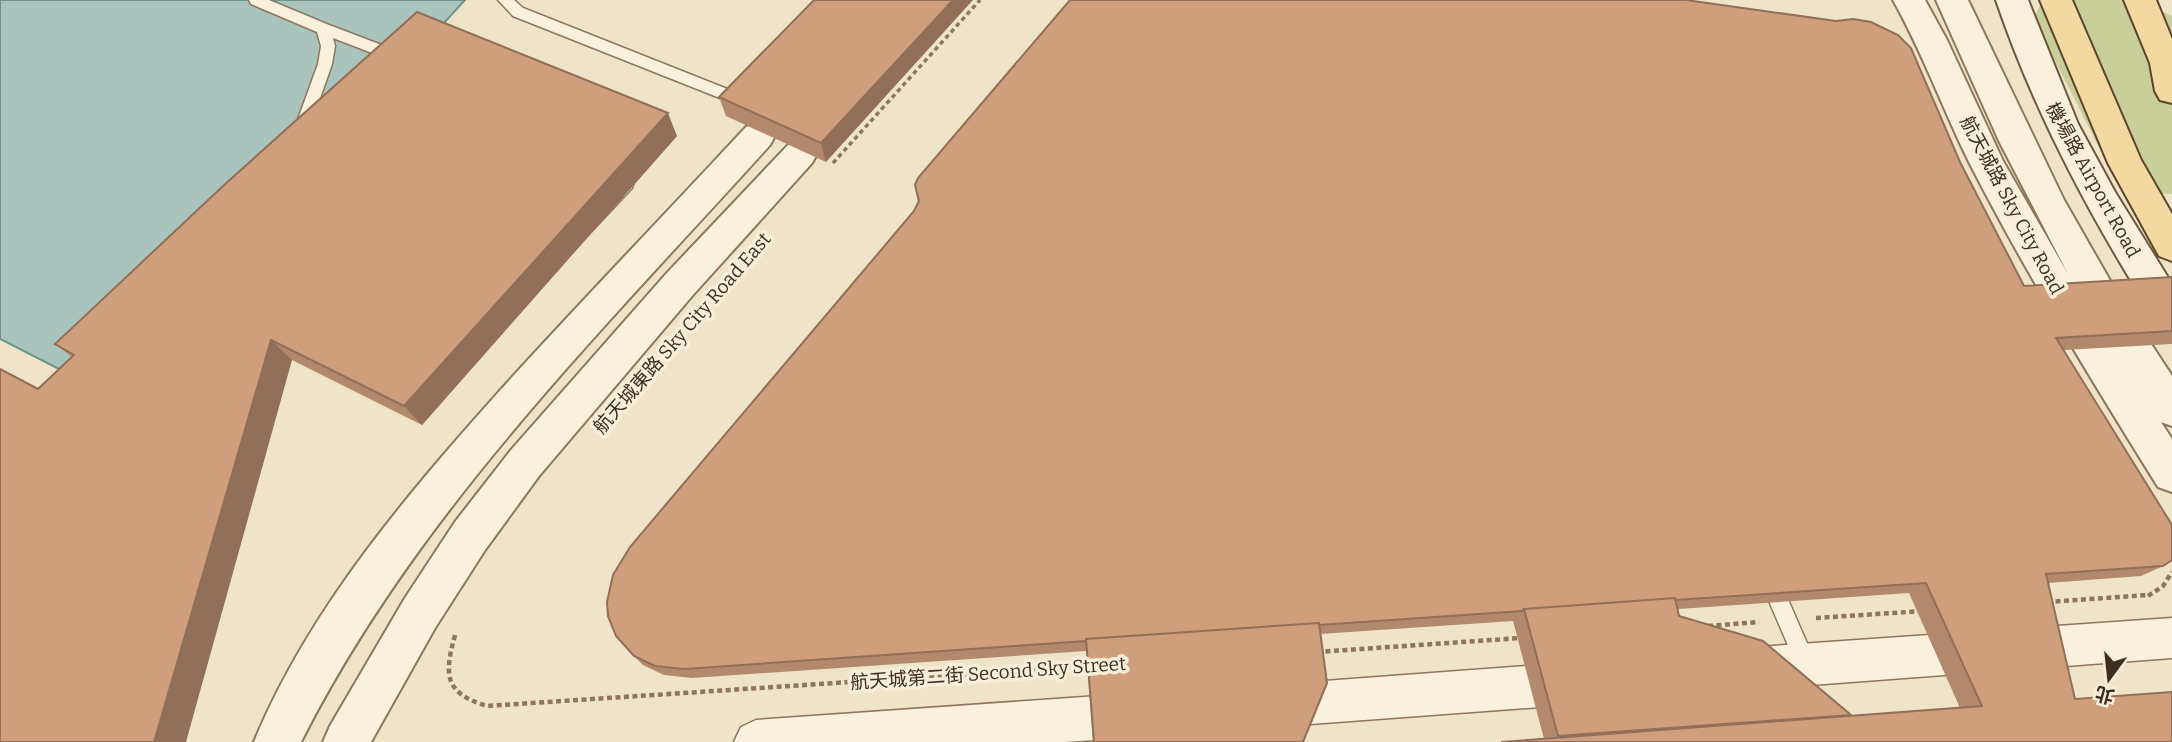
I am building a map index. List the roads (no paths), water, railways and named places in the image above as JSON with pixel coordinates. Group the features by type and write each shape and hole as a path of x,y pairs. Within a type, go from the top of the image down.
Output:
{"main road":[{"path":"2056,0 2125,163 2169,242"},
{"path":"2140,0 2170,76"}],"street":[{"name":"航天城路 Sky City Road","path":"1909,0 1981,151 2025,233 2080,330 2172,474"},
{"name":"航天城路 Sky City Road","path":"1952,0 1981,66 2057,220 2088,276 2172,409"},
{"name":"機場路 Airport Road","path":"2013,1 2037,71 2077,159 2123,240 2172,315"},
{"path":"289,736 346,621 440,489 759,122"},
{"name":"航天城東路 Sky City Road East","path":"346,742 420,613 470,536 525,463 679,285 815,160"},
{"path":"1709,673 2172,638"},
{"path":"1225,709 1580,671 1625,680"},
{"path":"756,742 1183,712"}],"lane":[{"path":"256,0 324,29 629,145 634,154 632,169 624,188 474,345 452,354 430,355 259,279 252,268 326,64 328,46 324,29"},
{"path":"505,0 518,12 759,122"},
{"path":"1768,575 1806,664"},
{"path":"1964,608 1985,652"}],"water":[{"path":"0,0 465,0 432,36 288,159 59,369 0,339"}]}
